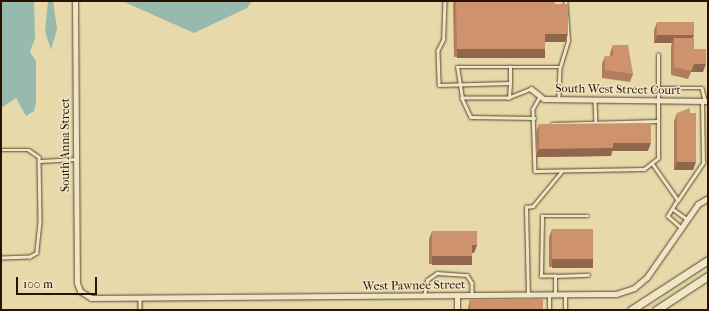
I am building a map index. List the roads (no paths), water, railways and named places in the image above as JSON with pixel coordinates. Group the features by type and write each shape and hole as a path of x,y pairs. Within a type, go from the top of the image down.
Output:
{"main road":[{"path":"631,310 708,260"},
{"path":"656,310 708,276"}],"street":[{"name":"South Anna Street","path":"75,1 79,289"},
{"name":"South West Street Court","path":"531,89 541,97 559,99 705,101"},
{"name":"West Pawnee Street","path":"79,289 91,298 140,299 565,296 616,294 634,288 647,277 698,204 708,198"},
{"path":"457,296 457,310"}],"lane":[{"path":"445,1 444,40 438,51 439,85 510,84"},
{"path":"559,99 560,67 568,40 565,1"},
{"path":"541,97 534,109 535,171 644,169 658,158 658,55"},
{"path":"534,118 471,117 462,98 458,84 457,67 560,67"},
{"path":"509,98 510,67"},
{"path":"658,88 702,88 705,101 703,163 668,216 682,228"},
{"path":"462,98 509,98 531,89"},
{"path":"595,100 596,123"},
{"path":"549,124 657,121"},
{"path":"534,124 542,124"},
{"path":"1,150 30,150 36,153 40,161 40,247 30,257 1,258"},
{"path":"40,161 76,159"},
{"path":"652,163 678,200"},
{"path":"528,296 526,207 534,206 562,171"},
{"path":"673,209 688,220"},
{"path":"588,216 542,216 541,276 588,275"},
{"path":"424,296 427,280 437,274 467,275 472,283 472,296"},
{"path":"555,276 555,296"},
{"path":"549,296 549,310"},
{"path":"565,296 565,310"},
{"path":"140,299 140,310"}],"water":[{"path":"1,1 34,1 35,38 30,52 36,61 36,102 34,111 26,116 16,98 1,108"},
{"path":"48,1 53,1 57,29 51,50 45,31"},
{"path":"122,1 252,1 247,8 194,33"}]}
